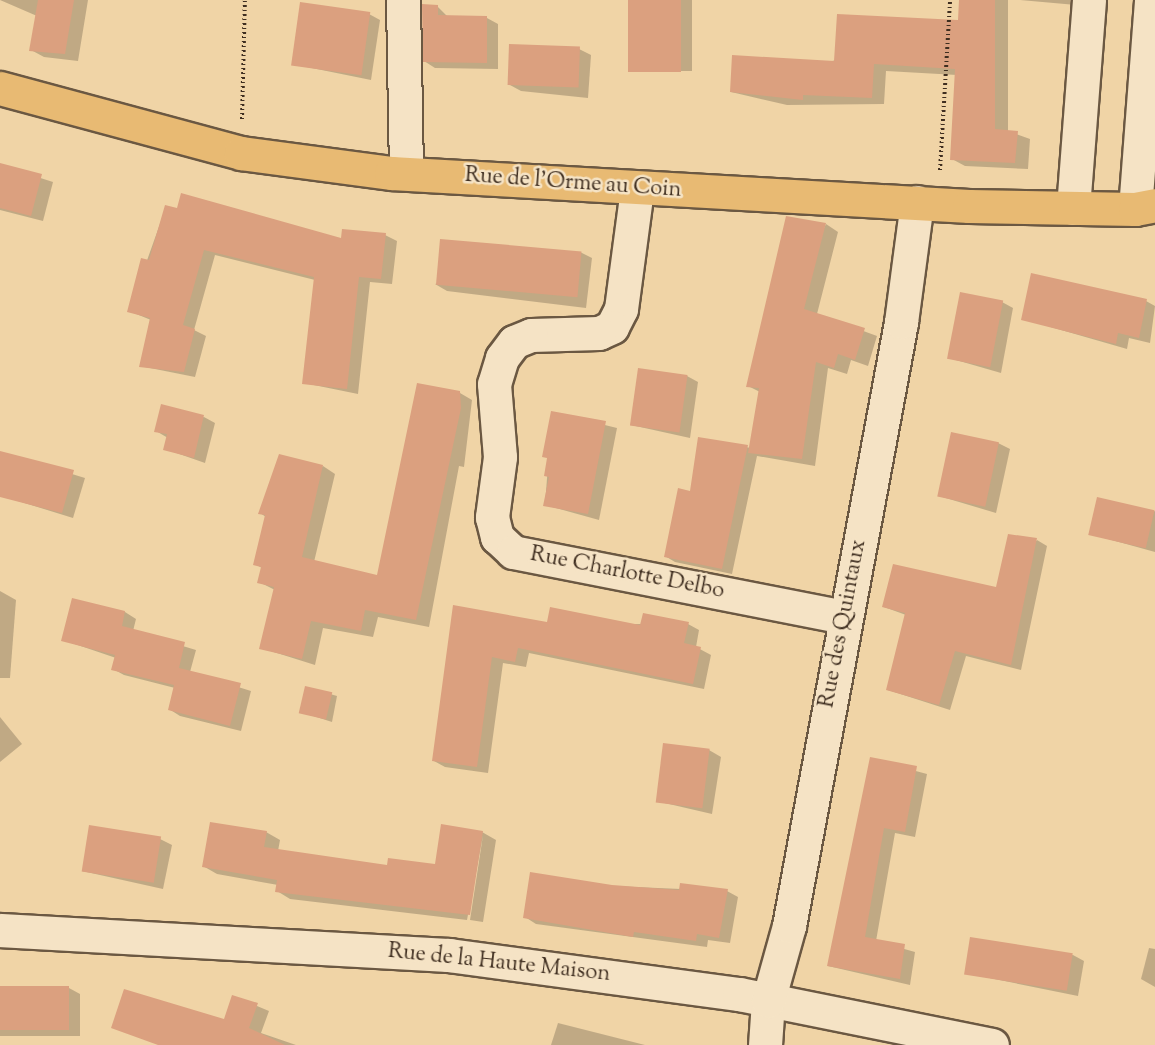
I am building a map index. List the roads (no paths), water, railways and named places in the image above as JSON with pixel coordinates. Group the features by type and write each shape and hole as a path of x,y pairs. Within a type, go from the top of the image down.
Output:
{"main road":[{"name":"Rue de l'Orme au Coin","path":"0,88 242,153 406,173 637,189 928,203 1073,208 1145,207"}],"street":[{"path":"403,0 406,173"},
{"path":"1073,208 1089,0"},
{"path":"1145,207 1151,0"},
{"name":"Rue Charlotte Delbo","path":"637,189 621,309 612,327 599,333 531,335 514,342 502,358 494,384 500,457 492,517 497,537 513,552 845,617"},
{"name":"Rue des Quintaux","path":"765,1045 768,1001 789,926 901,322 928,203"},
{"name":"Rue de la Haute Maison","path":"0,930 449,955 768,1001 992,1045"}]}
